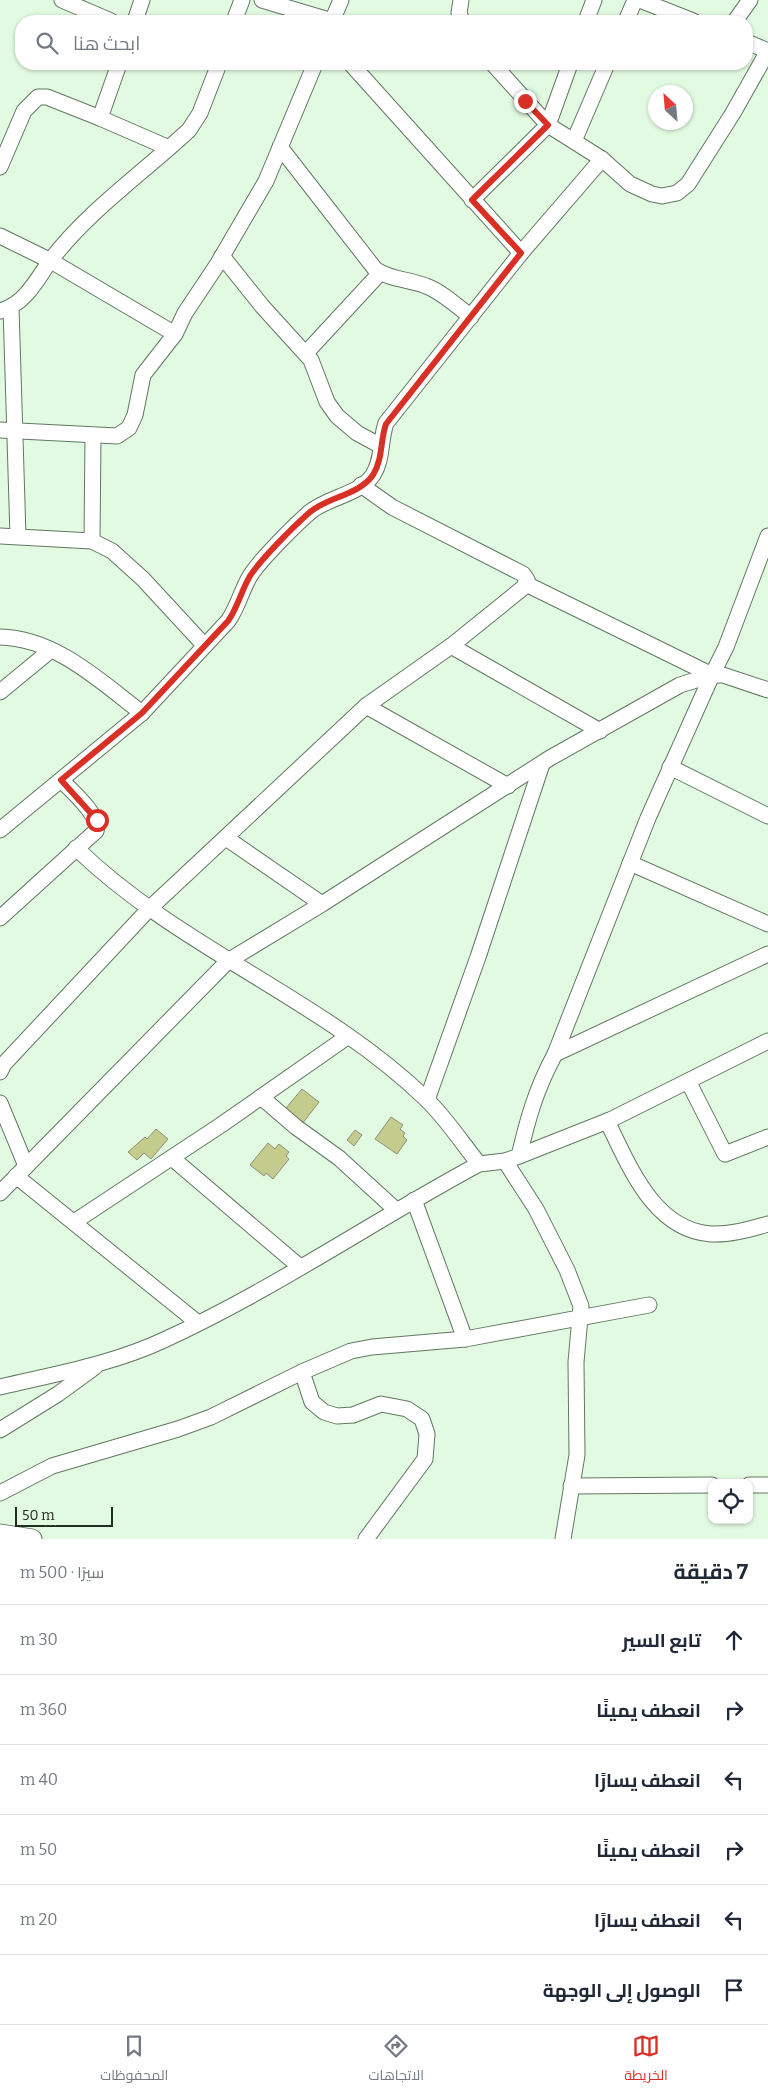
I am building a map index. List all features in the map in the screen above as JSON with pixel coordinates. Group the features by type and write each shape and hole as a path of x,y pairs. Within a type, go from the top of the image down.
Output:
{"street":[{"path":"62,0 97,15"},
{"path":"137,15 142,0"},
{"path":"236,15 242,0"},
{"path":"262,0 312,15"},
{"path":"335,15 341,0"},
{"path":"460,15 461,0"},
{"path":"588,15 594,0"},
{"path":"629,15 635,0"},
{"path":"640,0 678,15"},
{"path":"739,15 750,0"},
{"path":"498,70 548,125 602,159 630,184 652,194 670,195 683,190 733,113 768,51 753,45"},
{"path":"100,118 118,70"},
{"path":"18,536 16,430 5,310 32,289 51,261 123,187 189,130 200,113 216,70"},
{"path":"0,430 117,436 129,428 135,415 143,376 175,334 184,313 222,256 266,181 312,70"},
{"path":"356,70 521,253"},
{"path":"472,200 548,125 568,70"},
{"path":"574,141 605,70"},
{"path":"0,167 24,112 38,97 47,98 100,118 169,148"},
{"path":"280,147 380,273 384,276 413,281 429,287 471,317"},
{"path":"0,830 142,713 236,610 251,575 304,518 323,504 360,485 371,477 378,465 386,424 521,253 602,159"},
{"path":"0,236 51,261 175,334"},
{"path":"222,256 262,306 306,353 311,360 327,402 337,416 357,433 381,446"},
{"path":"306,353 380,273"},
{"path":"92,541 93,436"},
{"path":"360,485 392,507 522,574 527,580 526,584"},
{"path":"0,536 92,541 112,551 124,561 204,645"},
{"path":"563,1539 577,1455 576,1362 581,1306 567,1270 512,1159 540,1082 556,1054 630,863 670,767 726,646 768,536"},
{"path":"0,1072 4,1064 149,909 366,706 451,646 526,584"},
{"path":"526,584 712,675"},
{"path":"0,637 22,638 51,650 95,677 142,713"},
{"path":"451,646 600,731"},
{"path":"0,692 51,650"},
{"path":"0,1193 228,961 322,904 542,764 680,685 712,675 723,675 768,690"},
{"path":"366,706 508,786"},
{"path":"428,1100 542,764"},
{"path":"670,767 768,816"},
{"path":"0,918 96,831 97,820 61,780"},
{"path":"226,838 322,904"},
{"path":"76,848 113,882 149,909 228,961 287,996 347,1037 428,1100 479,1164"},
{"path":"630,863 768,924"},
{"path":"556,1054 768,954"},
{"path":"74,1222 172,1158 347,1037"},
{"path":"0,1387 100,1363 162,1341 300,1267 396,1210 479,1164 512,1159 607,1121 768,1041"},
{"path":"688,1081 725,1154 768,1137"},
{"path":"262,1097 296,1128 339,1158 396,1210"},
{"path":"0,1103 21,1171 74,1222 198,1323"},
{"path":"607,1121 634,1174 651,1200 673,1222 690,1230 712,1234 742,1231 768,1224"},
{"path":"172,1158 300,1267"},
{"path":"414,1200 465,1339"},
{"path":"0,1493 52,1466 178,1430 210,1418 302,1372 351,1351 372,1347 465,1339 581,1316 649,1305"},
{"path":"0,1430 58,1394 100,1363"},
{"path":"302,1372 312,1402 324,1412 337,1416 353,1415 381,1404 407,1409 422,1419 427,1434 425,1459 366,1539"},
{"path":"572,1486 708,1485"},
{"path":"753,1485 768,1485"},
{"path":"0,1534 32,1539"}],"building":[{"path":"302,1089 319,1102 299,1128 281,1114"},
{"path":"391,1117 403,1125 400,1129 405,1133 403,1136 407,1140 397,1154 375,1139"},
{"path":"156,1129 168,1139 151,1159 144,1153 137,1160 128,1152 145,1137 147,1139"},
{"path":"355,1130 362,1135 354,1146 347,1140"},
{"path":"268,1143 275,1149 279,1144 289,1152 286,1156 289,1159 273,1179 266,1173 264,1176 250,1165"}],"route":[{"path":"97,820 61,780 142,713 228,621 236,610 251,575 312,510 355,490 371,477 378,465 382,436 386,424 521,253 472,200 548,125 525,101"}]}
